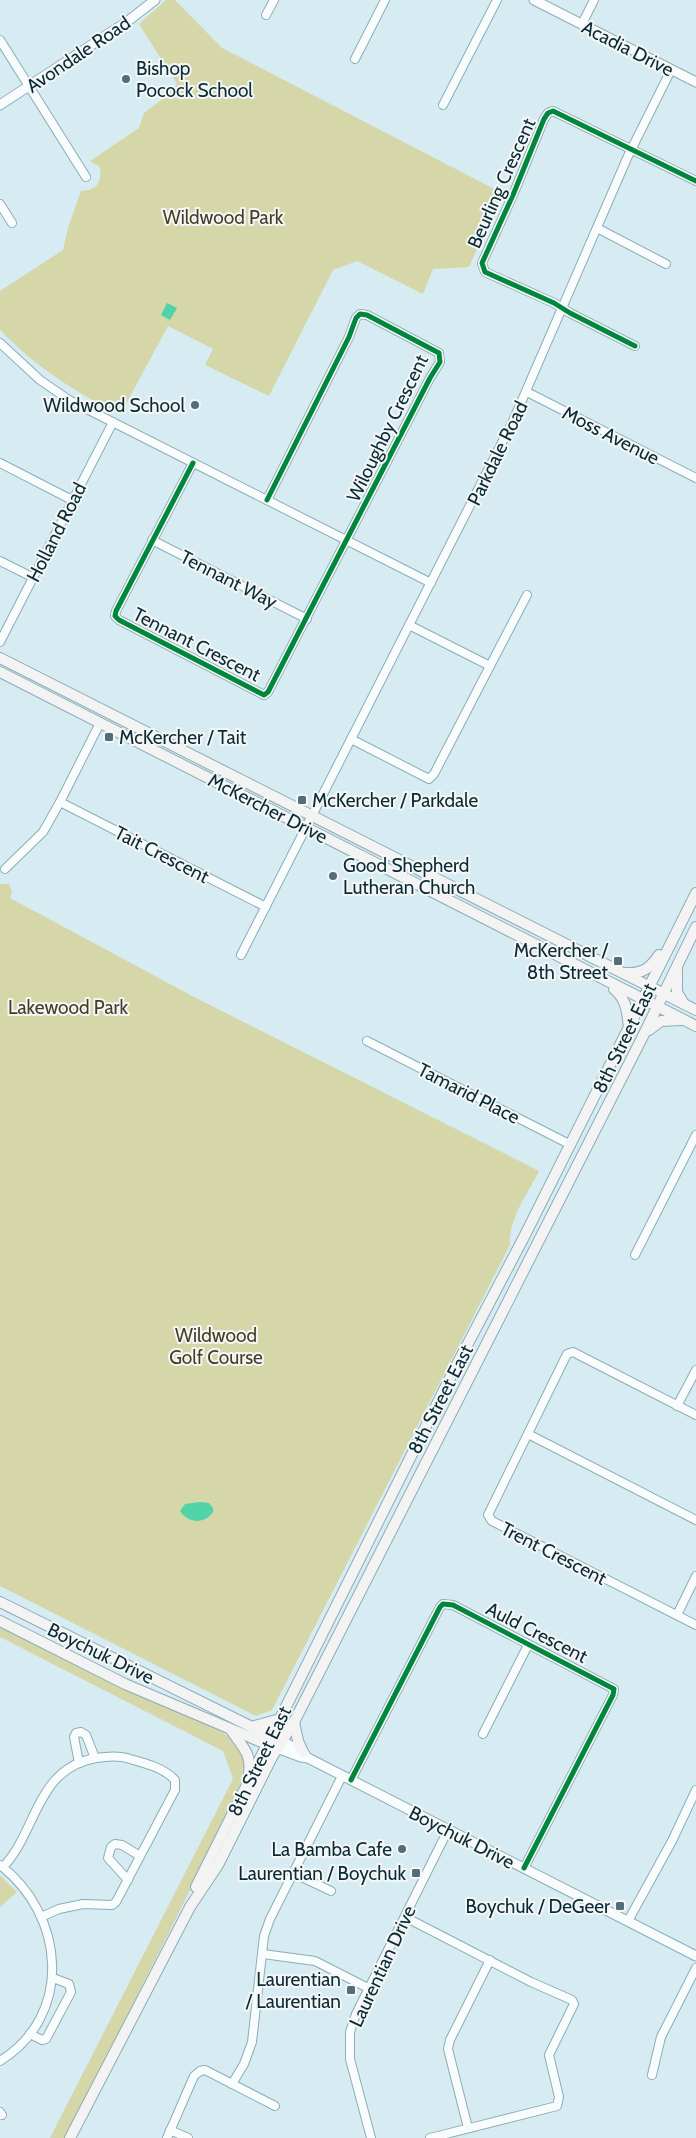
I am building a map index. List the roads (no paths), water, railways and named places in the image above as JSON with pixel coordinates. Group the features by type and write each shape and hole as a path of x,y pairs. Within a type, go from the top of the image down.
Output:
{"main road":[{"name":"McKercher Drive","path":"0,658 696,1010"},
{"name":"McKercher Drive","path":"0,672 696,1026"},
{"name":"8th Street East","path":"190,1907 194,1892 248,1780 448,1380 571,1145 696,893"},
{"name":"8th Street East","path":"70,2138 190,1907 218,1865 280,1745 294,1722 658,1008 696,927"},
{"path":"620,972 638,974 650,968 676,932"},
{"path":"677,965 677,992 685,1004"},
{"path":"604,980 620,994 627,1006 629,1030"},
{"path":"643,1036 657,1022 682,1020"},
{"name":"Boychuk Drive","path":"0,1602 251,1727 269,1740"},
{"name":"Boychuk Drive","path":"0,1621 94,1669 231,1730 269,1740 280,1745"},
{"path":"251,1727 280,1719"},
{"path":"294,1722 298,1741 306,1755"},
{"path":"231,1730 246,1751 251,1762 248,1780"}],"street":[{"name":"Avondale Road","path":"0,105 128,21 154,0"},
{"path":"266,15 274,0"},
{"path":"354,59 385,0"},
{"path":"443,105 497,0"},
{"name":"Acadia Drive","path":"534,0 696,82"},
{"path":"582,24 594,0"},
{"path":"0,40 86,177"},
{"name":"Parkdale Road","path":"305,828 527,392 631,149 671,70"},
{"name":"Beurling Crescent","path":"562,308 485,272 482,263 548,113 557,112 631,149"},
{"path":"631,149 696,181"},
{"path":"0,204 12,223"},
{"path":"596,228 666,264"},
{"path":"562,308 635,346"},
{"name":"Wiloughby Crescent","path":"267,500 349,337 356,318 360,314 367,315 436,350 439,353 440,362 430,378 348,540"},
{"path":"0,344 40,380 70,400 431,583"},
{"name":"Moss Avenue","path":"527,392 696,478"},
{"name":"Holland Road","path":"0,642 112,422"},
{"path":"0,462 72,500"},
{"name":"Tennant Crescent","path":"193,463 152,540 115,616 119,620 264,695 268,692 348,540"},
{"name":"Tennant Way","path":"152,540 307,619"},
{"path":"0,561 32,577"},
{"path":"351,739 429,779 434,774 527,595"},
{"path":"410,625 490,666"},
{"path":"5,870 44,832 100,723"},
{"name":"Tait Crescent","path":"60,802 266,906"},
{"path":"241,955 305,828"},
{"name":"Tamarid Place","path":"367,1041 571,1145"},
{"path":"635,1255 696,1135"},
{"name":"Trent Crescent","path":"696,1415 574,1352 567,1354 491,1505 488,1515 492,1521 696,1625"},
{"path":"677,1406 696,1370"},
{"path":"528,1434 696,1520"},
{"path":"677,1615 696,1576"},
{"name":"Auld Crescent","path":"352,1780 440,1607 444,1604 454,1605 528,1645 612,1686 614,1692 524,1868"},
{"path":"483,1734 528,1645"},
{"path":"79,1763 74,1737 76,1733 81,1732 86,1735 95,1758"},
{"name":"Boychuk Drive","path":"280,1745 300,1758 306,1755 342,1776 696,1956"},
{"path":"0,2061 17,2048 30,2034 44,2009 53,1978 52,1955 41,1917 23,1889 1,1866 14,1854 46,1792 55,1780 79,1763 95,1758 126,1757 171,1775 175,1780 175,1790 121,1895 112,1905 83,1904 59,1909 41,1917"},
{"path":"232,2084 244,2064 252,2042 264,1936 270,1919 342,1776"},
{"path":"628,1921 672,1842 696,1790"},
{"name":"Laurentian Drive","path":"371,2138 350,2059 350,2032 368,1988 448,1830"},
{"path":"128,1880 112,1865 108,1858 108,1853 116,1844 122,1845 140,1856"},
{"path":"293,1872 331,1891"},
{"path":"405,1916 572,2000 574,2004 574,2008 555,2040 549,2055 559,2097 557,2106 430,2138"},
{"path":"263,1954 315,1960 368,1988"},
{"path":"468,2128 448,2049 450,2040 490,1960"},
{"path":"652,2075 661,2037 696,1968"},
{"path":"30,2034 42,2040 46,2039 71,1992 69,1984 53,1978"},
{"path":"166,2138 194,2076 200,2071 205,2070 274,2106"},
{"path":"170,2130 188,2138"}],"place":[{"name":"Bishop Pocock School","path":"126,79"},
{"name":"Wildwood School","path":"195,405"},
{"name":"McKercher / Tait","path":"109,737"},
{"name":"McKercher / Parkdale","path":"302,800"},
{"name":"Good Shepherd Lutheran Church","path":"333,876"},
{"name":"McKercher / 8th Street","path":"618,961"},
{"name":"La Bamba Cafe","path":"402,1849"},
{"name":"Laurentian / Boychuk","path":"416,1873"},
{"name":"Boychuk / DeGeer","path":"620,1906"},
{"name":"Laurentian / Laurentian","path":"351,1990"}],"park label":[{"name":"Wildwood Park","path":"223,217"},
{"name":"Lakewood Park","path":"68,1007"},
{"name":"Wildwood Golf Course","path":"216,1346"}]}
